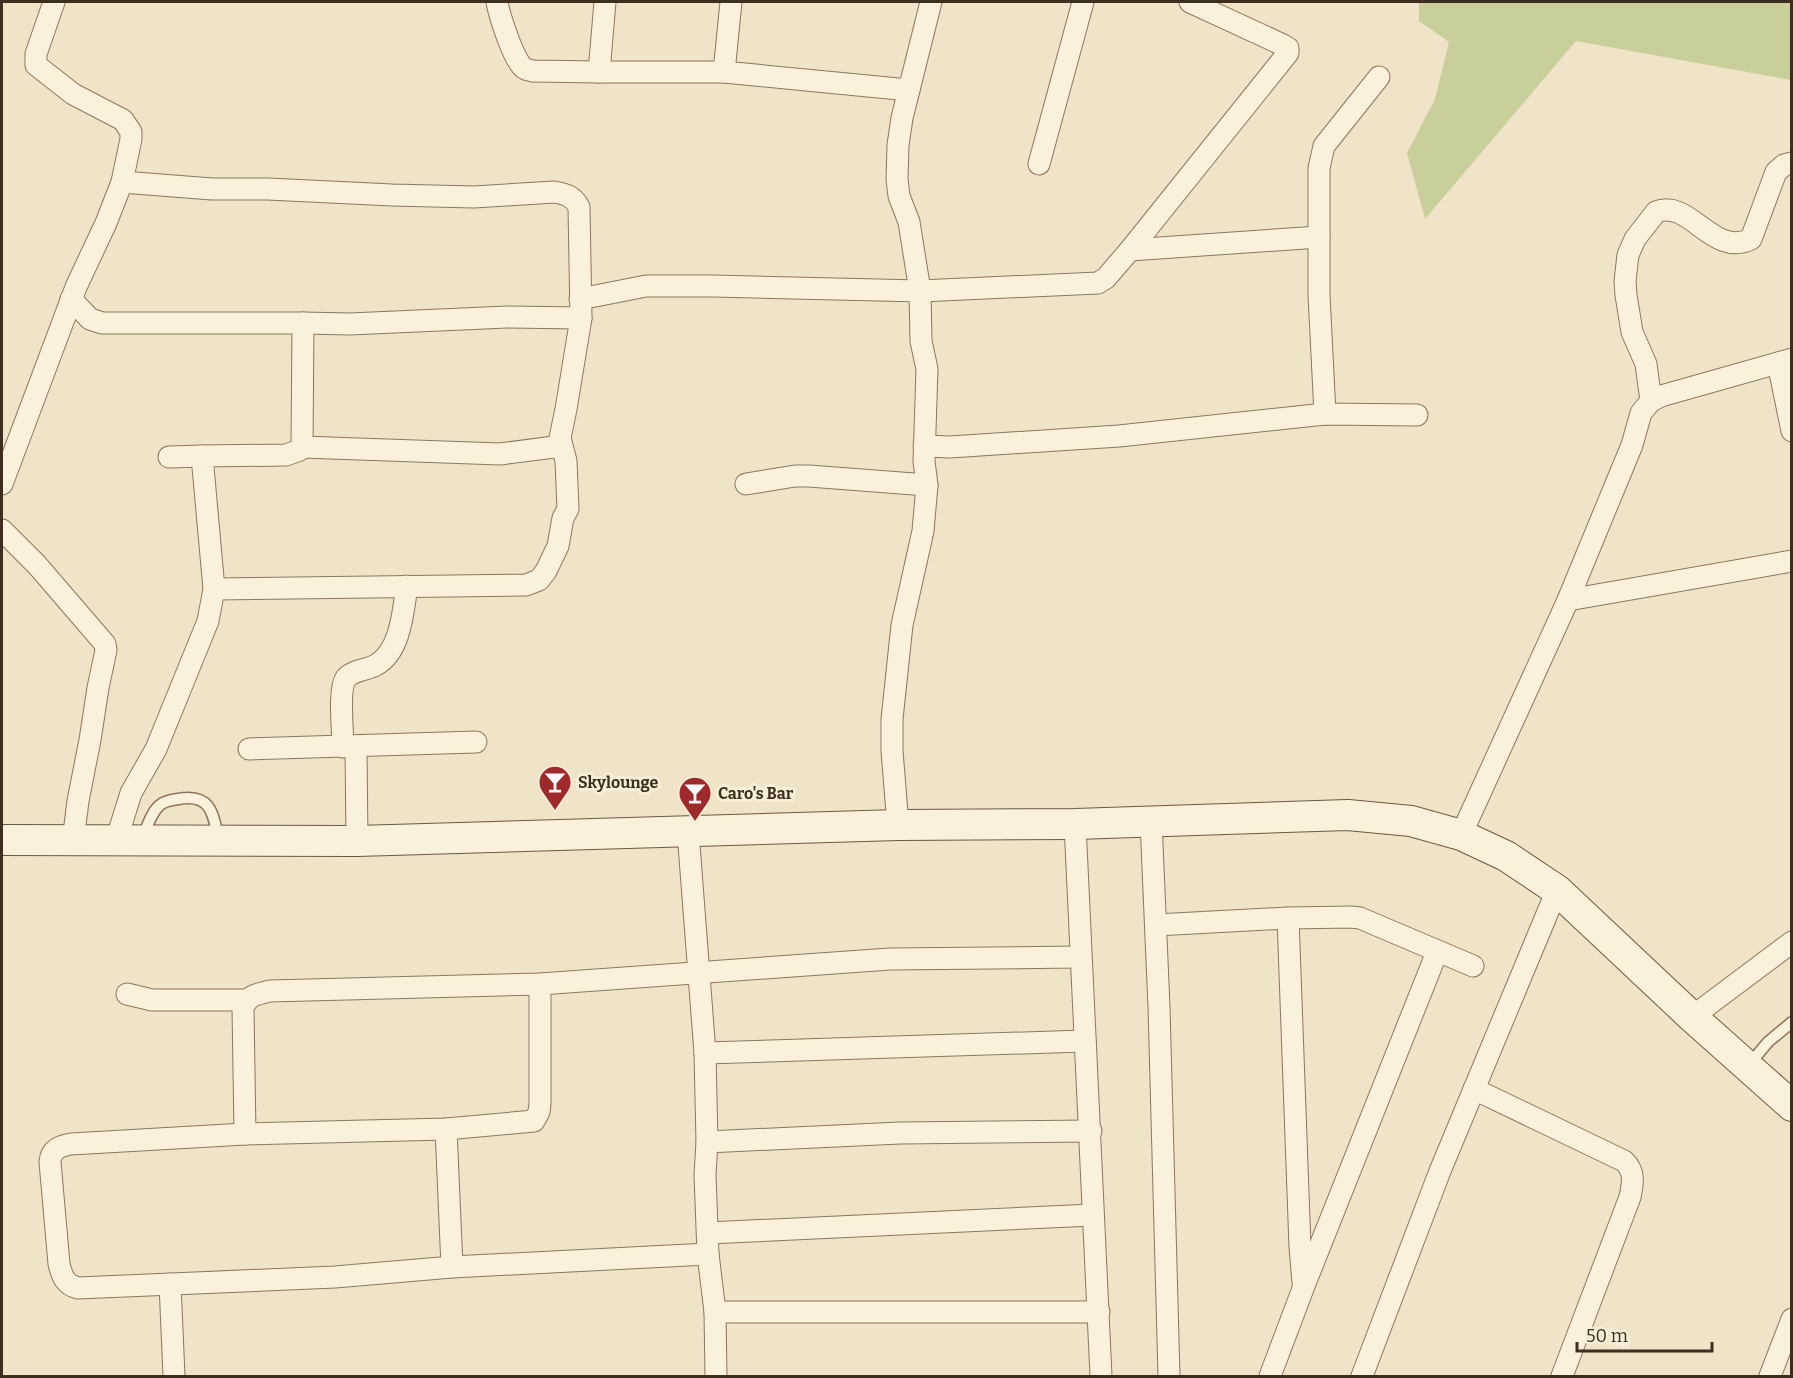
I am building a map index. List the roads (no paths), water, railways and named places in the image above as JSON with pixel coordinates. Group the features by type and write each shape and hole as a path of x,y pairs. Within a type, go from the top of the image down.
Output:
{"main road":[{"path":"2,840 357,841 898,825 1075,824 1348,815 1411,821 1461,835 1506,855 1557,890 1791,1106"}],"street":[{"path":"2,484 71,299 122,182 131,139 128,125 123,120 73,94 36,65 36,54 54,2"},
{"path":"497,2 517,60 523,68 533,71 724,72 909,90"},
{"path":"599,72 605,2"},
{"path":"724,72 731,2"},
{"path":"898,825 892,720 902,625 923,531 927,485 924,446 927,369 921,341 920,291 909,222 899,196 898,145 931,2"},
{"path":"1039,164 1083,2"},
{"path":"71,299 90,318 102,323 362,324 507,317 580,308 646,286 920,291 1093,285 1106,278 1130,250 1288,53 1288,48 1283,45 1190,2"},
{"path":"1325,414 1319,295 1319,168 1324,146 1380,77"},
{"path":"1651,401 1646,364 1632,332 1626,295 1628,255 1635,239 1656,212 1670,210 1684,215 1726,243 1743,243 1751,239 1776,172 1784,165 1791,163"},
{"path":"122,182 212,189 474,197 554,192 574,198 579,207 580,308 566,409 560,428 566,461 568,510 563,518 558,546 539,580 526,585 214,589"},
{"path":"1130,250 1319,237"},
{"path":"169,457 286,454 297,452 302,447 303,323"},
{"path":"1461,835 1568,600 1632,445 1641,413 1651,401 1661,396 1785,361 1791,431"},
{"path":"924,446 950,447 1119,436 1325,414 1417,415"},
{"path":"302,447 500,454 562,446"},
{"path":"128,841 131,794 156,749 208,621 214,589 202,456"},
{"path":"746,484 809,476 927,485"},
{"path":"4,535 37,565 105,644 106,650 78,801 73,841"},
{"path":"1568,600 1791,561"},
{"path":"357,841 350,747 342,692 349,675 373,667 384,660 393,646 402,619 407,586"},
{"path":"249,749 476,742"},
{"path":"1151,821 1169,1377"},
{"path":"1075,824 1101,1377"},
{"path":"688,832 705,1053 708,1142 705,1175 708,1254 715,1312 716,1377"},
{"path":"1362,1377 1474,1089 1557,890"},
{"path":"1156,925 1288,918 1360,918 1473,966"},
{"path":"1288,918 1300,1247 1304,1286"},
{"path":"1692,1017 1791,942"},
{"path":"1270,1377 1437,952"},
{"path":"127,994 152,1000 246,1000 255,994 270,991 540,984 890,958 1080,957"},
{"path":"540,984 540,1104 534,1121 447,1129 245,1134 60,1146 50,1156 61,1275 66,1283 78,1288 335,1277 452,1267 708,1254"},
{"path":"245,1134 243,1008 246,1000"},
{"path":"705,1053 1085,1041"},
{"path":"1474,1089 1624,1161 1632,1172 1630,1197 1562,1377"},
{"path":"447,1129 452,1267"},
{"path":"708,1142 900,1133 1091,1131"},
{"path":"708,1233 1093,1215"},
{"path":"170,1284 174,1377"},
{"path":"715,1312 1099,1312"},
{"path":"1770,1377 1791,1318"}],"lane":[{"path":"128,841 159,806 166,801 189,797 202,799 211,808 219,841"},
{"path":"1748,1066 1768,1042 1791,1022"}],"place":[{"name":"Skylounge","path":"555,811"},
{"name":"Caro's Bar","path":"695,822"}]}
